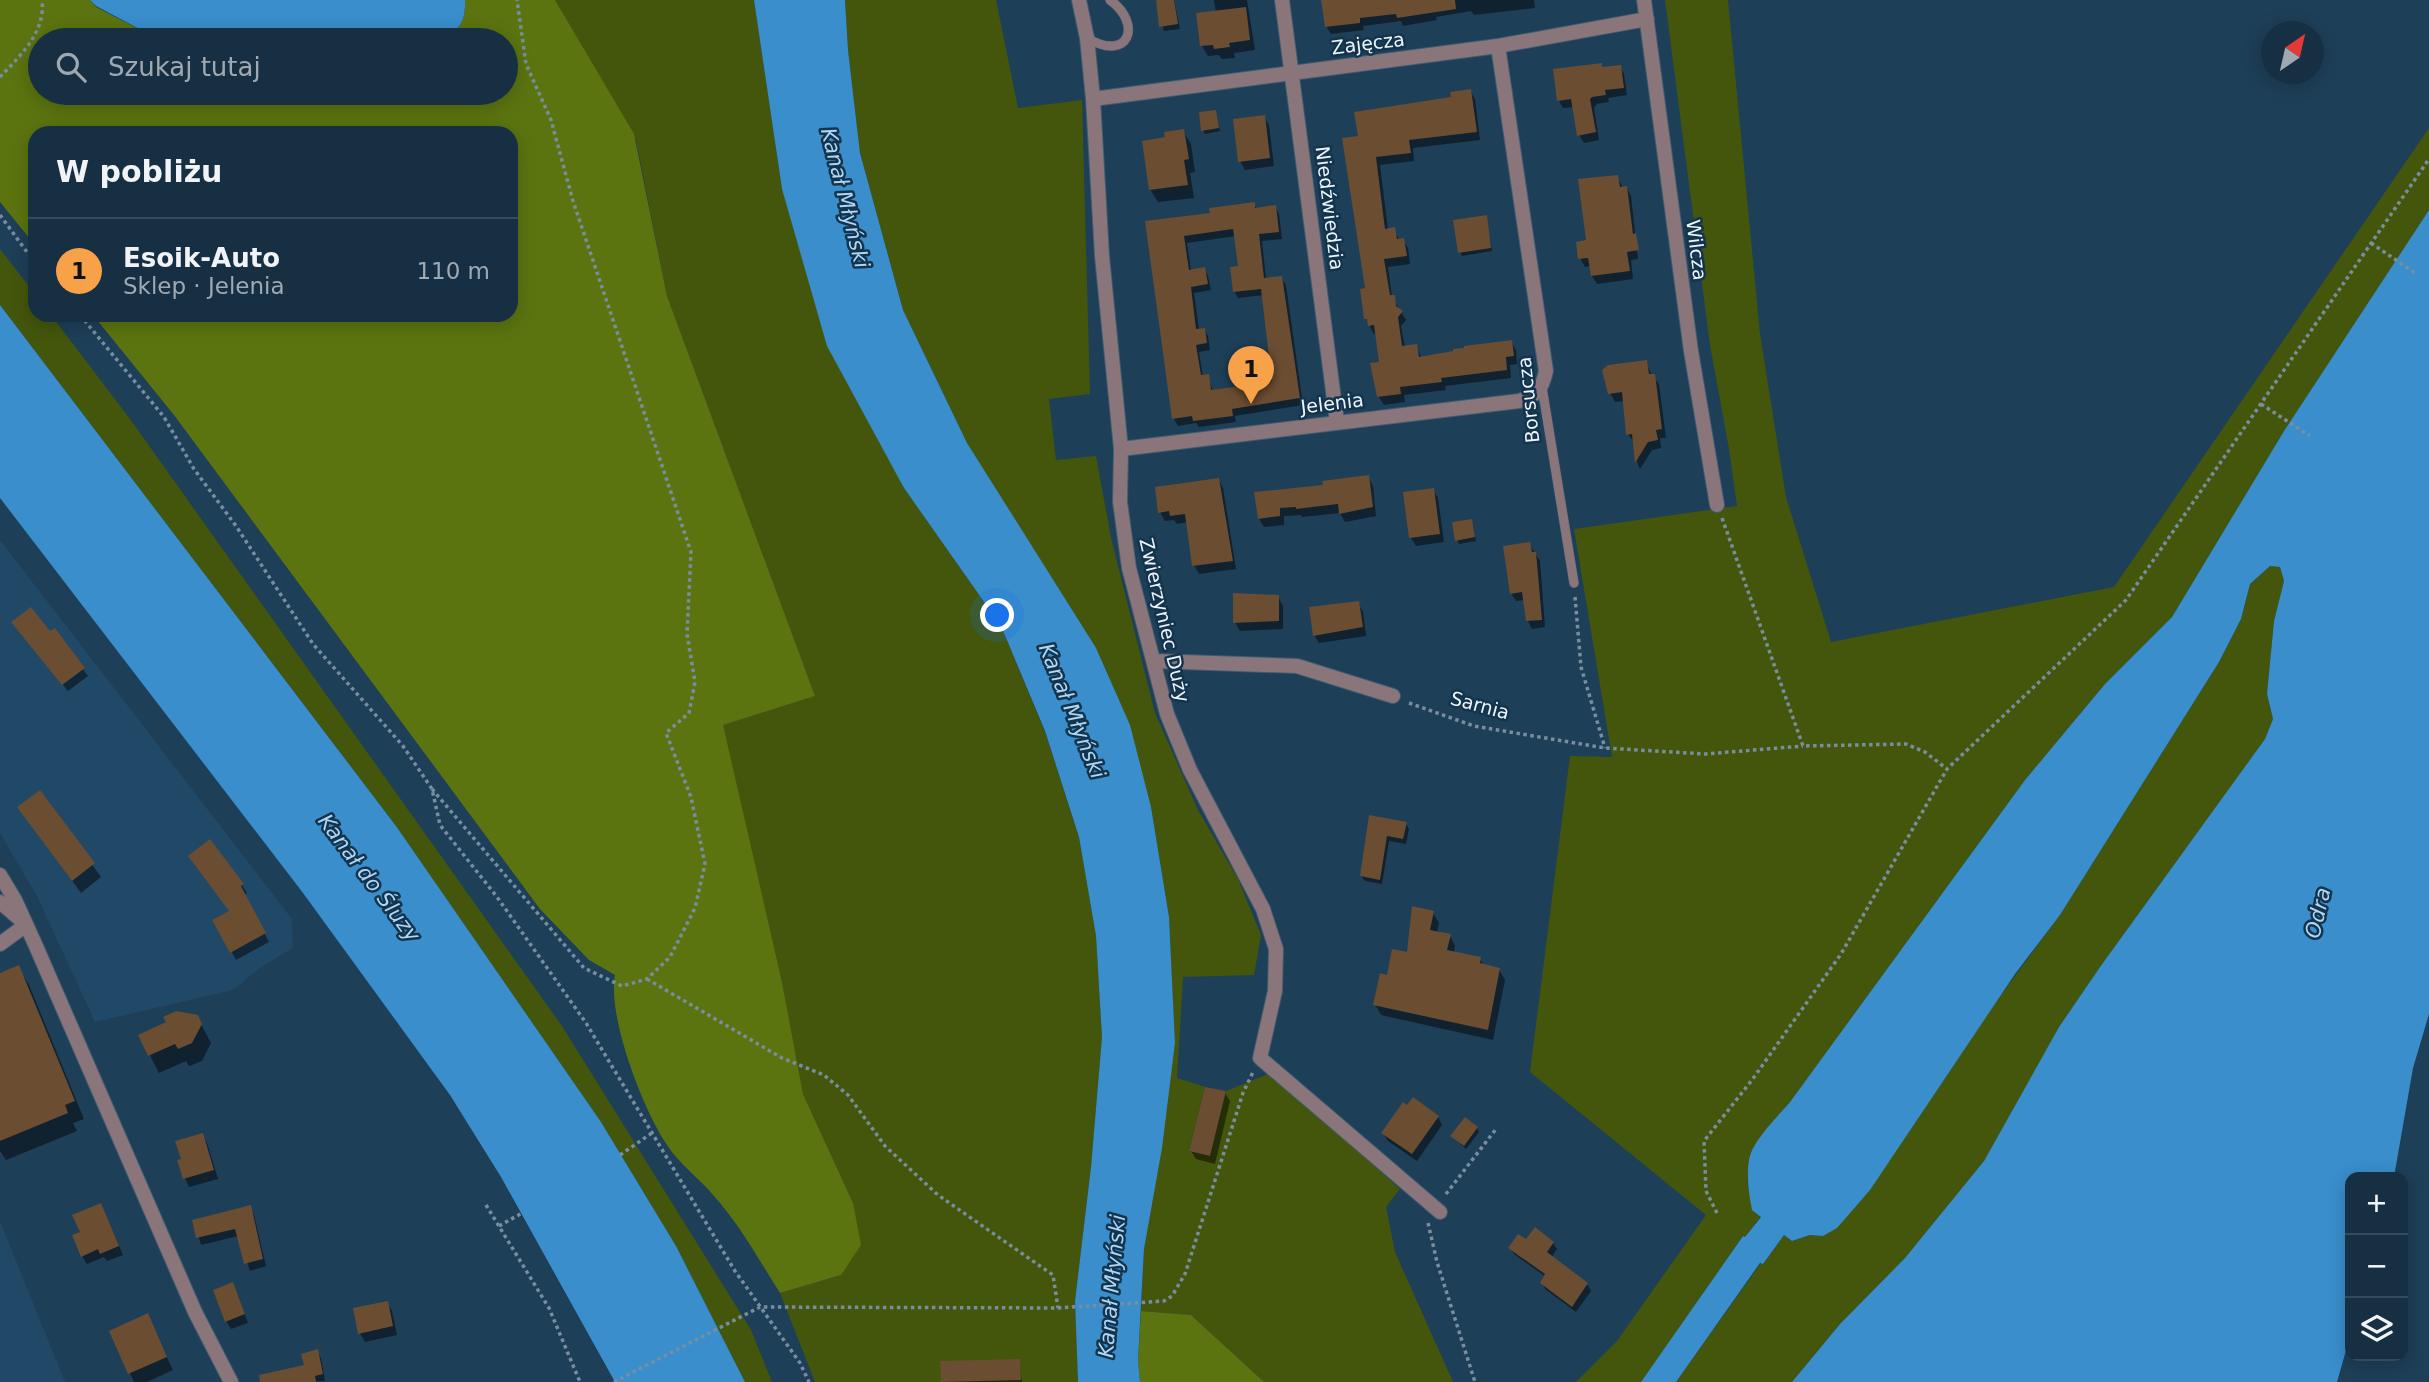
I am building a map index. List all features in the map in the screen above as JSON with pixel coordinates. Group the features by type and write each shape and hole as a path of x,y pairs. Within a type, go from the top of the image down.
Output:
{"street":[{"name":"Zwierzyniec Duży","path":"1079,0 1087,38 1093,99 1102,256 1121,449 1120,502 1129,568 1167,714 1189,771 1264,909 1276,949 1275,991 1261,1058"},
{"name":"Niedźwiedzia","path":"1282,0 1338,422"},
{"name":"Wilcza","path":"1644,0 1690,351 1717,505"},
{"name":"Zajęcza","path":"1093,99 1498,46 1647,19"},
{"name":"Borsucza","path":"1498,46 1546,371 1542,387"},
{"name":"Jelenia","path":"1121,449 1519,401 1534,397 1542,387"},
{"path":"1154,661 1297,666 1393,696"},
{"path":"0,875 26,925 195,1312 231,1382"},
{"path":"0,902 26,925"},
{"path":"0,944 26,925"},
{"path":"1261,1058 1438,1210"}],"lane":[{"path":"1087,38 1111,48 1121,44 1127,36 1129,24 1125,13 1110,0"},
{"name":"Borsucza","path":"1542,387 1574,583"}],"path":[{"path":"37,28 43,7 42,0"},
{"path":"86,322 164,417 194,469 236,526 313,644 403,746 432,789 584,968 622,986 647,979 670,957 695,908 705,864 691,797 666,733 689,713 695,682 687,634 691,552 582,227 551,120 526,64 517,0"},
{"path":"0,77 28,47"},
{"path":"1717,1213 1706,1191 1704,1141 1752,1080 1841,954 1947,769 2126,600 2429,159"},
{"path":"0,215 28,254"},
{"path":"2371,243 2415,274"},
{"path":"2261,404 2310,436"},
{"path":"1717,505 1803,746"},
{"path":"1574,583 1581,667 1605,748"},
{"name":"Sarnia","path":"1393,696 1474,726 1605,748 1705,754 1803,746 1906,744 1926,752 1947,769"},
{"path":"432,789 440,825 497,897 586,1023 735,1271 800,1363 809,1382"},
{"path":"647,979 782,1059 824,1075 848,1095 886,1146 938,1195 1053,1275 1058,1308"},
{"path":"614,1382 760,1307 1058,1308 1164,1301 1172,1296 1185,1274 1243,1093 1261,1058"},
{"path":"1475,1382 1437,1262 1427,1218 1438,1210 1496,1129"},
{"path":"620,1155 653,1133"},
{"path":"486,1205 550,1308 580,1382"},
{"path":"499,1226 523,1213"}],"shaded area":[{"path":"0,540 292,919 293,948 261,967 233,990 95,1022 37,896 0,833"},
{"path":"0,1221 65,1382 0,1382"}],"green space":[{"path":"0,0 90,0 96,7 137,28 28,28 28,105 518,105 518,28 458,28 464,17 465,0 555,0 634,134 667,296 815,696 723,725 782,982 803,1094 853,1203 861,1245 841,1275 780,1293 732,1219 677,1159 658,1129 638,1087 622,1038 616,1014 615,975 589,960 540,909 174,415 99,322 518,322 518,126 28,126 28,236 0,202"},
{"path":"555,0 754,0 782,189 904,488 1001,626 1045,732 1079,837 1096,936 1102,1037 1091,1167 1075,1301 1078,1382 815,1382 780,1293 841,1275 853,1203 803,1094 782,982 722,725 815,696 667,296 636,140"},
{"path":"845,0 996,0 1018,108 1082,100 1090,394 1049,399 1056,460 1096,456 1111,538 1155,713 1198,810 1238,879 1261,935 1254,975 1183,977 1177,1078 1205,1087 1189,1151 1210,1156 1226,1091 1268,1074 1275,1077 1400,1189 1386,1207 1395,1252 1453,1382 1264,1382 1191,1315 1141,1311 1144,1249 1175,1043 1169,917 1151,807 967,443 903,310 860,153"},
{"path":"1665,0 1728,0 1760,334 1786,497 1831,642 2114,587 2429,128 2429,210 2284,431 2172,617 2105,684 2025,780 1790,1102 1759,1140 1750,1161 1748,1186 1761,1216 1745,1237 1742,1237 1641,1382 1576,1382 1617,1341 1706,1215 1530,1072 1570,756 1612,757 1574,529 1737,506 1710,345"},
{"path":"0,249 28,285 28,322 56,322 130,419 562,1026 751,1330 772,1382 745,1382 676,1246 601,1122 396,826 0,305"},
{"path":"2270,566 2280,567 2284,581 2274,621 2267,694 2273,719 2265,739 2059,1027 1984,1161 1905,1258 1840,1324 1792,1382 1676,1382 1784,1235 1792,1241 1811,1235 1823,1236 2060,915 2219,662 2241,619 2250,584"},
{"path":"1141,1311 1191,1315 1264,1382 1140,1382 1138,1360"}],"water":[{"path":"90,0 465,0 464,17 458,28 137,28 96,6"},
{"name":"Kanał Młyński","path":"754,0 845,0 860,153 903,310 967,443 1096,648 1130,725 1151,807 1169,917 1175,1043 1162,1148 1144,1249 1138,1360 1140,1382 1078,1382 1075,1301 1091,1167 1102,1037 1096,936 1079,837 1045,731 1001,626 904,488 827,346 782,189"},
{"name":"Odra","path":"2429,210 2429,1014 2413,1068 2395,1172 2345,1172 2345,1354 2337,1382 1792,1382 1840,1324 1905,1258 1984,1161 2059,1027 2265,739 2273,719 2267,694 2274,621 2284,581 2280,567 2270,566 2250,584 2241,619 2219,662 2060,915 2015,974 1870,1190 1837,1228 1823,1236 1810,1235 1792,1241 1784,1235 1763,1264 1760,1263 1676,1382 1641,1382 1743,1236 1745,1237 1761,1217 1752,1210 1748,1179 1751,1153 1760,1137 1790,1102 2025,780 2105,684 2172,617 2284,431"},
{"name":"Kanał do Śluzy","path":"0,305 396,826 601,1122 676,1246 745,1382 615,1382 501,1177 450,1095 303,893 0,498"}],"building":[{"path":"1156,0 1174,0 1178,24 1159,27"},
{"path":"1321,0 1455,0 1456,9 1397,18 1396,14 1360,18 1360,23 1325,27"},
{"path":"1246,7 1250,40 1229,43 1230,47 1214,49 1213,45 1200,46 1196,13"},
{"path":"1602,63 1602,67 1621,65 1624,88 1605,90 1606,95 1590,99 1596,132 1577,136 1571,99 1557,101 1553,69"},
{"path":"1471,89 1477,132 1409,140 1411,153 1376,157 1385,229 1395,227 1397,239 1404,238 1407,256 1384,259 1390,295 1395,295 1396,306 1403,311 1398,317 1402,346 1417,344 1419,357 1453,351 1464,346 1512,340 1514,356 1506,357 1507,370 1441,378 1442,382 1400,387 1401,394 1377,397 1370,363 1379,362 1374,325 1368,326 1367,319 1364,319 1360,289 1365,288 1342,138 1358,136 1354,112 1451,97 1450,92"},
{"path":"1216,110 1219,128 1201,131 1199,112"},
{"path":"1265,115 1270,158 1238,162 1233,119"},
{"path":"1184,129 1189,159 1184,160 1188,185 1149,190 1142,141 1165,137 1164,132"},
{"path":"1618,175 1620,187 1627,186 1633,234 1636,233 1639,250 1627,252 1630,271 1591,276 1588,258 1578,259 1576,242 1586,240 1578,179"},
{"path":"1255,202 1255,208 1276,205 1279,232 1259,234 1264,278 1282,276 1300,398 1232,409 1233,416 1193,421 1192,416 1172,419 1145,221 1210,213 1209,208","holes":["1233,229 1238,266 1230,267 1233,292 1261,289 1272,382 1211,390 1209,374 1201,375 1196,345 1207,343 1205,328 1196,329 1191,287 1208,284 1205,267 1189,270 1184,236"]},
{"path":"1487,215 1491,248 1458,253 1453,220"},
{"path":"1647,360 1649,374 1655,374 1662,429 1656,430 1658,440 1648,442 1635,463 1632,434 1626,435 1622,392 1608,394 1602,370 1608,365"},
{"path":"1369,475 1373,507 1339,514 1338,504 1280,508 1280,516 1258,519 1254,492 1323,485 1322,481"},
{"path":"1219,478 1233,561 1192,566 1185,514 1170,516 1169,511 1158,513 1155,487"},
{"path":"1434,488 1440,534 1409,538 1403,492"},
{"path":"1472,519 1475,537 1455,541 1452,522"},
{"path":"1530,542 1532,552 1536,552 1542,620 1526,621 1522,592 1510,594 1503,546"},
{"path":"1233,593 1279,595 1279,621 1233,623"},
{"path":"1359,601 1363,627 1313,636 1309,607"},
{"path":"31,607 50,631 55,628 85,668 62,685 11,622"},
{"path":"40,790 95,863 72,881 17,807"},
{"path":"1369,815 1407,822 1403,839 1387,836 1380,880 1360,876"},
{"path":"210,839 244,884 241,886 266,933 230,953 212,920 229,911 188,856"},
{"path":"1412,906 1434,911 1430,930 1451,934 1447,950 1481,957 1480,963 1500,968 1488,1030 1373,1005 1380,973 1387,975 1392,949 1407,952"},
{"path":"19,965 75,1101 65,1105 68,1113 0,1141 0,973"},
{"path":"176,1011 198,1015 202,1024 192,1043 178,1049 175,1044 148,1056 138,1035 166,1022 163,1017"},
{"path":"1205,1087 1226,1091 1210,1156 1189,1151"},
{"path":"1413,1097 1439,1116 1412,1154 1381,1133 1403,1102 1407,1105"},
{"path":"1465,1117 1478,1127 1464,1146 1450,1136"},
{"path":"203,1133 214,1170 183,1179 177,1160 181,1159 175,1141"},
{"path":"101,1203 119,1246 100,1254 98,1249 81,1257 72,1235 80,1232 72,1215"},
{"path":"251,1205 263,1259 244,1264 235,1229 196,1238 192,1220"},
{"path":"1535,1227 1554,1242 1547,1252 1588,1283 1572,1307 1540,1283 1545,1274 1508,1248 1518,1234 1526,1239"},
{"path":"233,1282 245,1314 225,1322 213,1290"},
{"path":"388,1301 393,1326 358,1334 353,1308"},
{"path":"148,1313 167,1357 128,1374 109,1331"},
{"path":"318,1349 323,1374 315,1376 316,1382 260,1382 259,1375 304,1365 301,1354"},
{"path":"1020,1359 1021,1380 941,1382 940,1361"}],"place":[{"name":"Esoik-Auto","path":"1251,404"}]}
